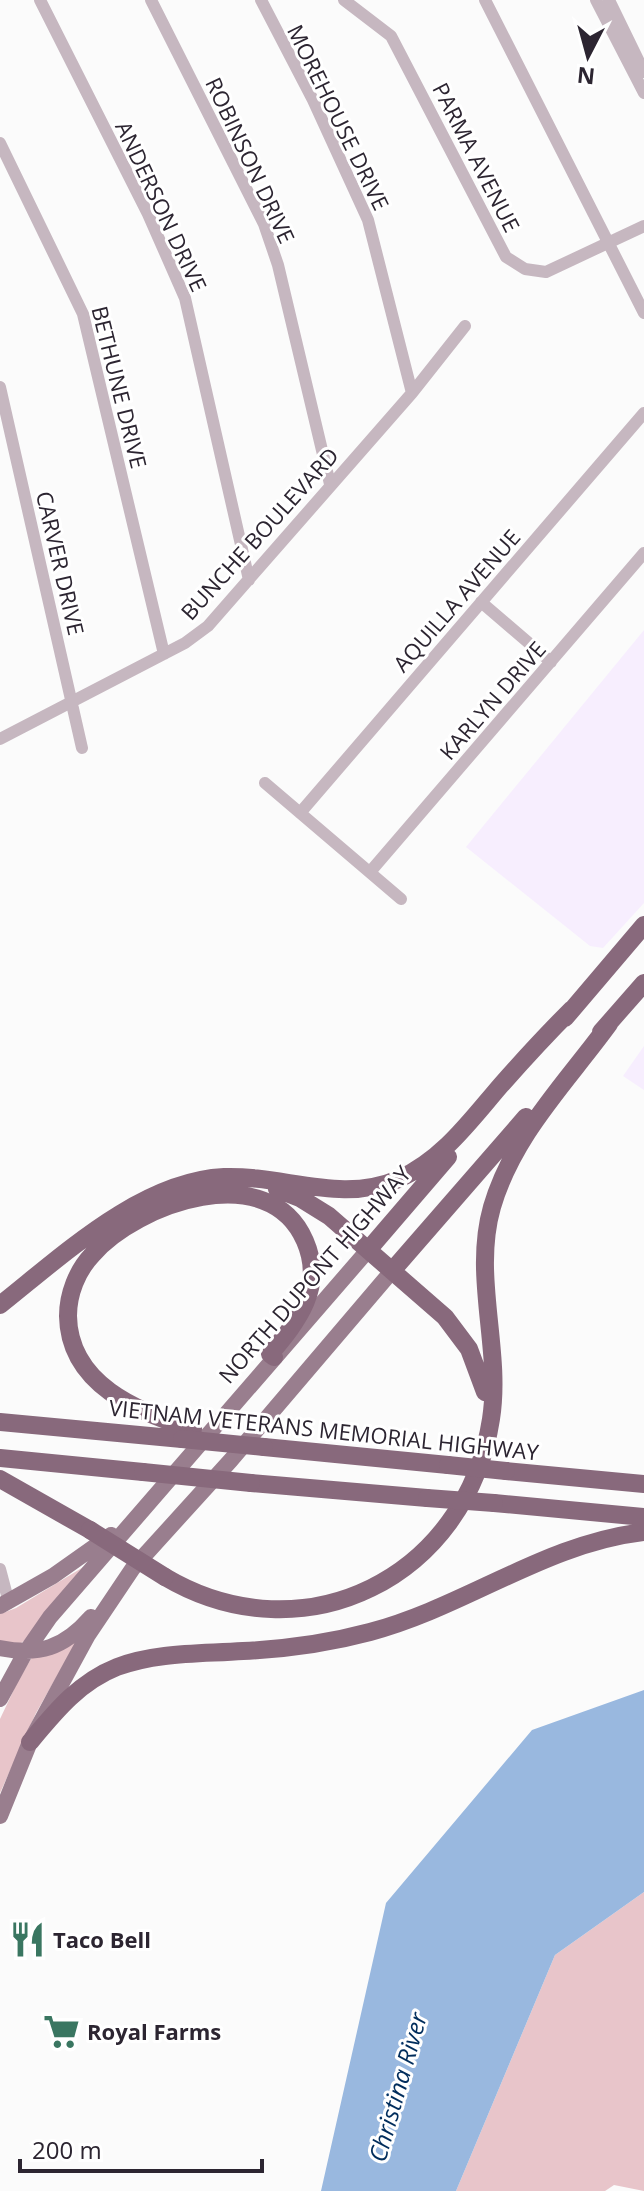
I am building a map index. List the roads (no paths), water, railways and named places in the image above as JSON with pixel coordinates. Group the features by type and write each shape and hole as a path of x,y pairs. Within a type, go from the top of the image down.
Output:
{"highway":[{"name":"NORTH DUPONT HIGHWAY","path":"369,1249 644,925"},
{"path":"392,1271 644,983"},
{"path":"0,1305 105,1225 149,1199 183,1186 207,1179 231,1177 346,1191 373,1187 401,1177 444,1150 540,1040 572,1009"},
{"path":"0,1479 165,1577 211,1600 254,1609 306,1608 357,1595 403,1569 447,1528 472,1482 486,1443 493,1394 485,1261 492,1206 505,1172 532,1122 609,1024"},
{"path":"183,1186 238,1183 284,1191 316,1206 369,1249 450,1323 469,1349 486,1399 486,1443"},
{"path":"187,1434 117,1398 97,1381 79,1358 69,1325 70,1299 79,1273 99,1247 142,1219 198,1198 222,1194 244,1195 275,1206 303,1236 311,1256 313,1277 303,1312 270,1354 274,1357"},
{"name":"VIETNAM VETERANS MEMORIAL HIGHWAY","path":"0,1422 187,1434 264,1447 644,1484"},
{"path":"0,1458 644,1517"},
{"path":"30,1742 73,1694 106,1672 125,1664 164,1656 290,1647 369,1632 449,1604 570,1548 644,1532"}],"main road":[{"name":"NORTH DUPONT HIGHWAY","path":"0,1699 25,1653 58,1607 369,1249"},
{"path":"0,1648 25,1653 45,1649 65,1641 81,1628 231,1460 392,1271"},
{"path":"4,1605 53,1576 134,1517"},
{"path":"0,1816 30,1742 88,1635 133,1568"}],"street":[{"name":"ANDERSON DRIVE","path":"40,0 148,214 185,298 249,580"},
{"name":"ROBINSON DRIVE","path":"151,0 264,224 278,265 330,484"},
{"name":"MOREHOUSE DRIVE","path":"261,0 313,100 368,220 412,393"},
{"name":"PARMA AVENUE","path":"344,0 391,36 506,257 525,269 546,272 644,226"},
{"path":"485,0 644,313"},
{"path":"596,0 644,93"},
{"path":"609,0 644,72"},
{"name":"BETHUNE DRIVE","path":"0,143 83,314 164,654"},
{"name":"BUNCHE BOULEVARD","path":"0,739 185,643 208,626 412,393 465,326"},
{"name":"CARVER DRIVE","path":"0,387 82,748"},
{"name":"AQUILLA AVENUE","path":"300,813 644,413"},
{"name":"KARLYN DRIVE","path":"370,872 644,553"},
{"path":"481,602 551,662"},
{"path":"265,783 401,899"},
{"path":"0,1569 4,1605"}],"water":[{"name":"Christina River","path":"644,1690 644,1892 555,1955 456,2191 321,2191 386,1903 532,1730"}],"place":[{"name":"Taco Bell","path":"27,1939"},
{"name":"Royal Farms","path":"61,2031"}]}
